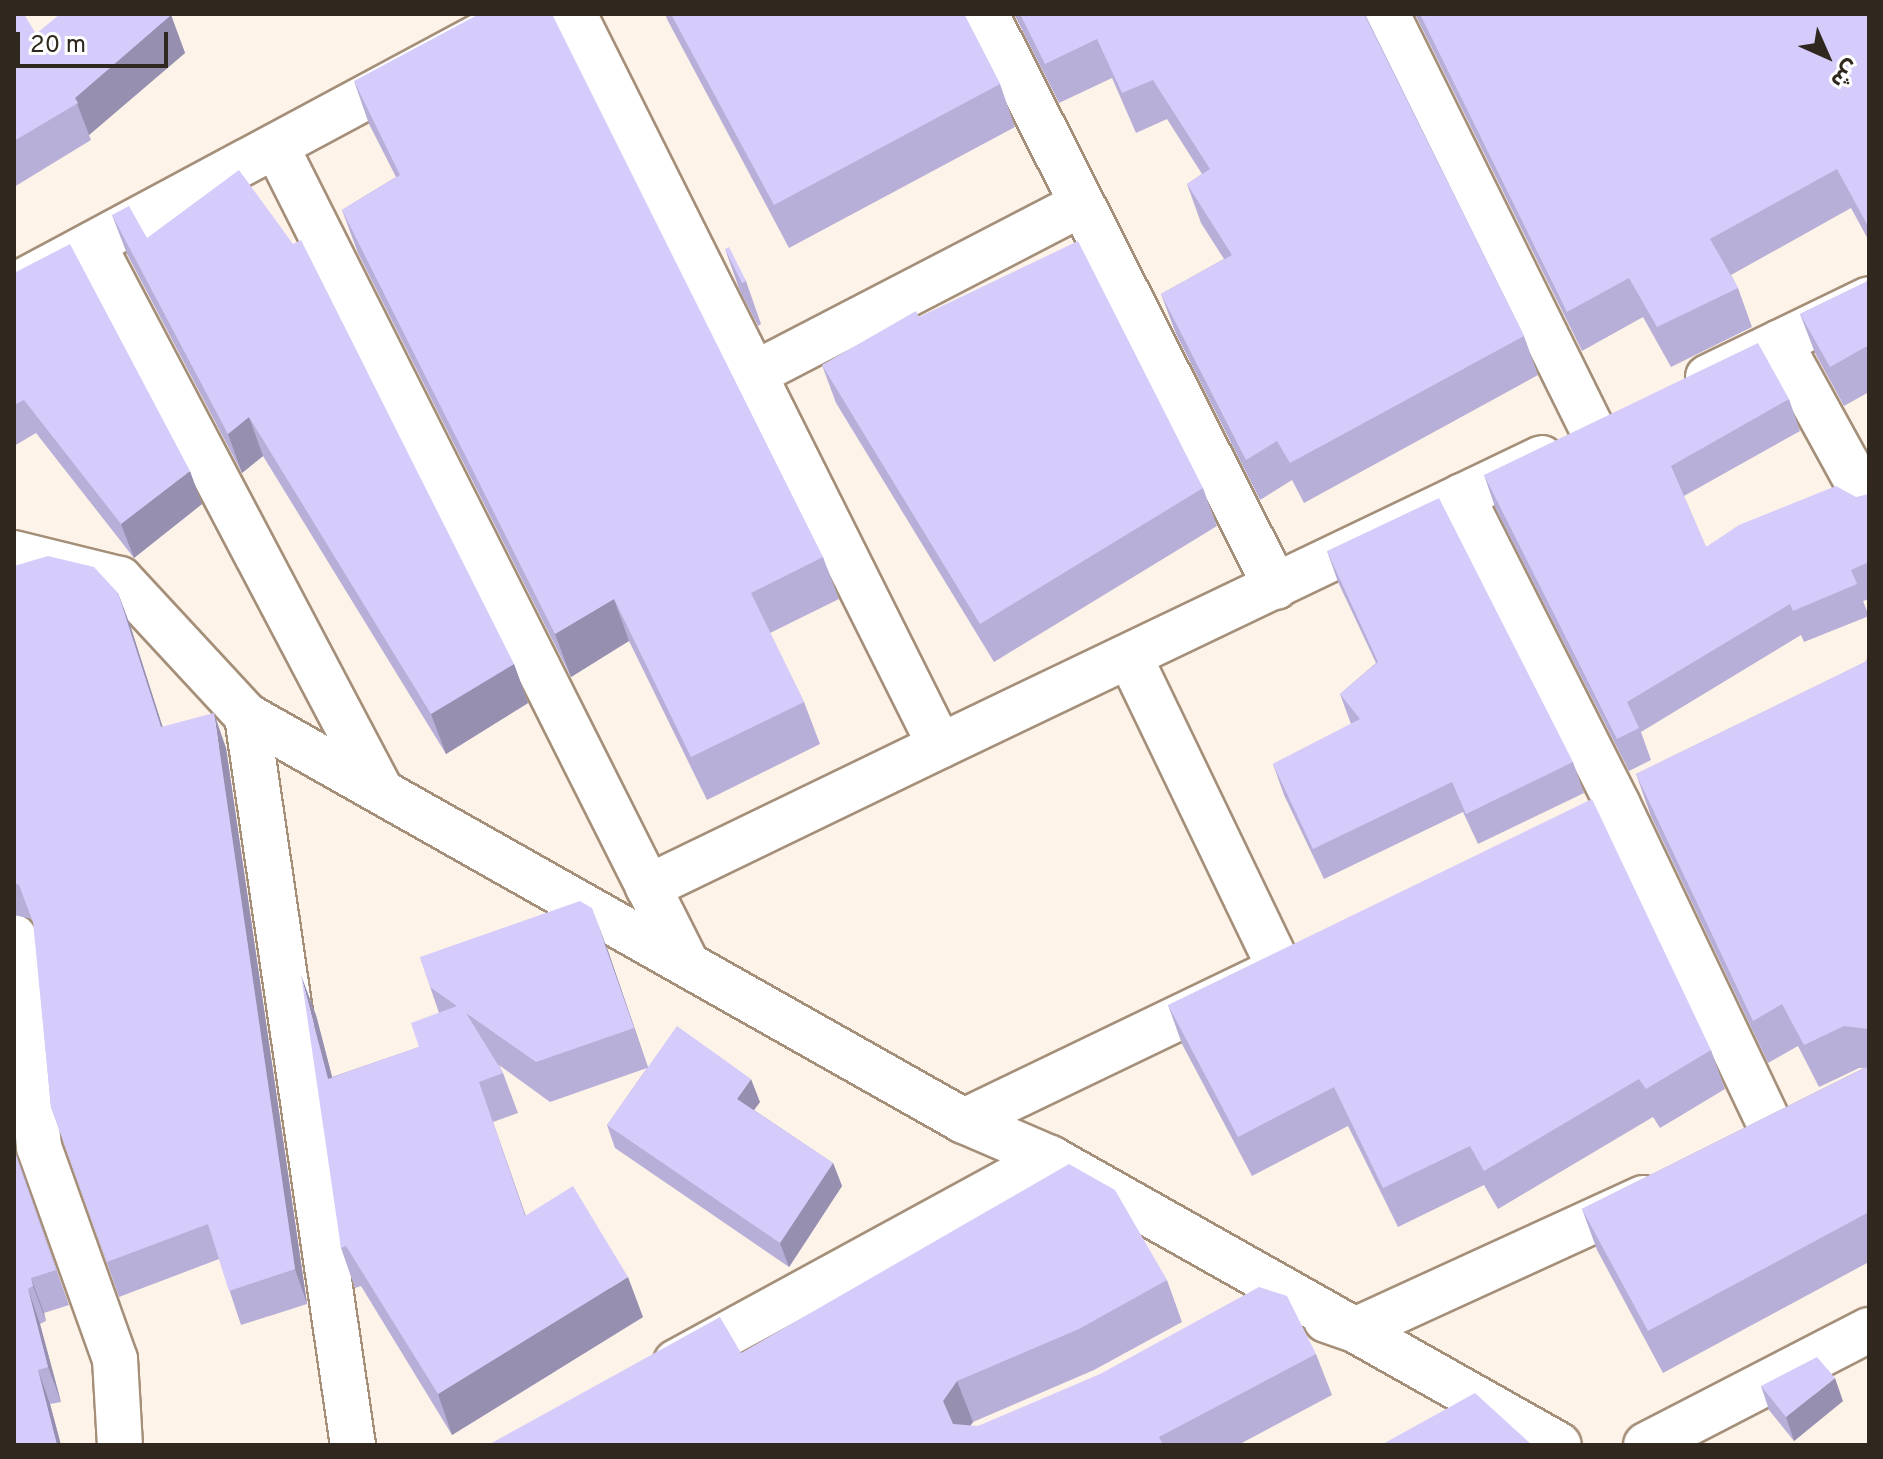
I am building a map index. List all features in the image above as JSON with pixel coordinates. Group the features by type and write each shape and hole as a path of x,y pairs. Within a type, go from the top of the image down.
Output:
{"street":[{"path":"14,286 521,14"},
{"path":"574,14 940,746"},
{"path":"986,14 1276,587"},
{"path":"1387,14 1594,432"},
{"path":"276,146 687,964"},
{"path":"754,374 1082,204"},
{"path":"93,244 381,791"},
{"path":"648,887 1130,658 1869,299"},
{"path":"1780,342 1869,504"},
{"path":"1462,496 1618,805 1776,1137"},
{"path":"14,553 120,579 247,716 964,1121 1050,1158 1559,1445"},
{"path":"1130,658 1280,969"},
{"path":"247,716 353,1445"},
{"path":"1575,825 1660,784"},
{"path":"14,937 22,964 39,1147 115,1359 120,1445"},
{"path":"964,1121 1322,949"},
{"path":"1733,1157 1816,1118"},
{"path":"636,1385 1050,1158"},
{"path":"1244,1316 1272,1301 1355,1330 1675,1184"},
{"path":"1646,1445 1869,1330"}],"building":[{"path":"14,14 24,14 36,34 60,14 171,15 75,98 78,103 14,141"},
{"path":"479,14 552,14 823,557 751,593 804,702 691,757 614,599 555,634 342,210 400,175 354,81"},
{"path":"671,14 964,14 1000,84 774,205"},
{"path":"1020,14 1364,14 1524,336 1290,463 1277,441 1246,460 1161,294 1232,255 1187,184 1210,169 1153,80 1122,93 1097,39 1045,64"},
{"path":"1420,14 1869,14 1869,228 1837,169 1710,239 1738,288 1657,327 1629,278 1567,312"},
{"path":"239,170 293,244 301,240 514,664 431,714 249,417 228,434 112,215 129,206 147,238"},
{"path":"1078,241 1203,488 980,624 822,365 916,311 919,317"},
{"path":"70,244 190,471 121,524 24,400 14,405 14,273"},
{"path":"729,247 746,281 742,283 725,249"},
{"path":"1869,277 1869,345 1830,367 1800,314 1866,282"},
{"path":"1758,343 1789,399 1671,466 1706,547 1739,525 1836,486 1856,497 1869,494 1869,562 1851,570 1857,584 1793,611 1790,604 1627,702 1639,728 1617,739 1484,475"},
{"path":"1439,498 1573,762 1466,814 1452,782 1313,849 1273,764 1360,719 1340,694 1378,662 1327,551"},
{"path":"48,556 94,567 118,593 161,727 214,713 295,1269 229,1291 208,1224 107,1262 51,1107 33,922 19,885 14,883 14,566"},
{"path":"1869,656 1869,1030 1844,1026 1804,1045 1782,1004 1753,1021 1636,774 1865,662"},
{"path":"1592,799 1711,1050 1646,1089 1639,1079 1484,1171 1470,1146 1383,1188 1334,1087 1238,1137 1168,1005"},
{"path":"580,901 592,908 634,1028 536,1062 466,1013 503,1073 479,1082 525,1216 573,1186 628,1277 438,1394 346,1246 341,1248 301,975 328,1079 419,1047 411,1023 457,1006 430,987 420,957"},
{"path":"677,1026 751,1079 737,1099 833,1163 780,1243 607,1125"},
{"path":"1869,1066 1869,1212 1648,1331 1582,1209"},
{"path":"14,1150 56,1270 31,1278 33,1286 28,1289 48,1367 38,1370 57,1445 14,1445"},
{"path":"1069,1164 1115,1190 1167,1280 1079,1329 957,1381 943,1401 953,1424 978,1426 1100,1374 1259,1287 1287,1296 1316,1354 1159,1437 1163,1445 488,1445 720,1317 741,1353"},
{"path":"1817,1357 1835,1378 1786,1417 1761,1386"},
{"path":"1475,1393 1532,1445 1381,1445"}]}
